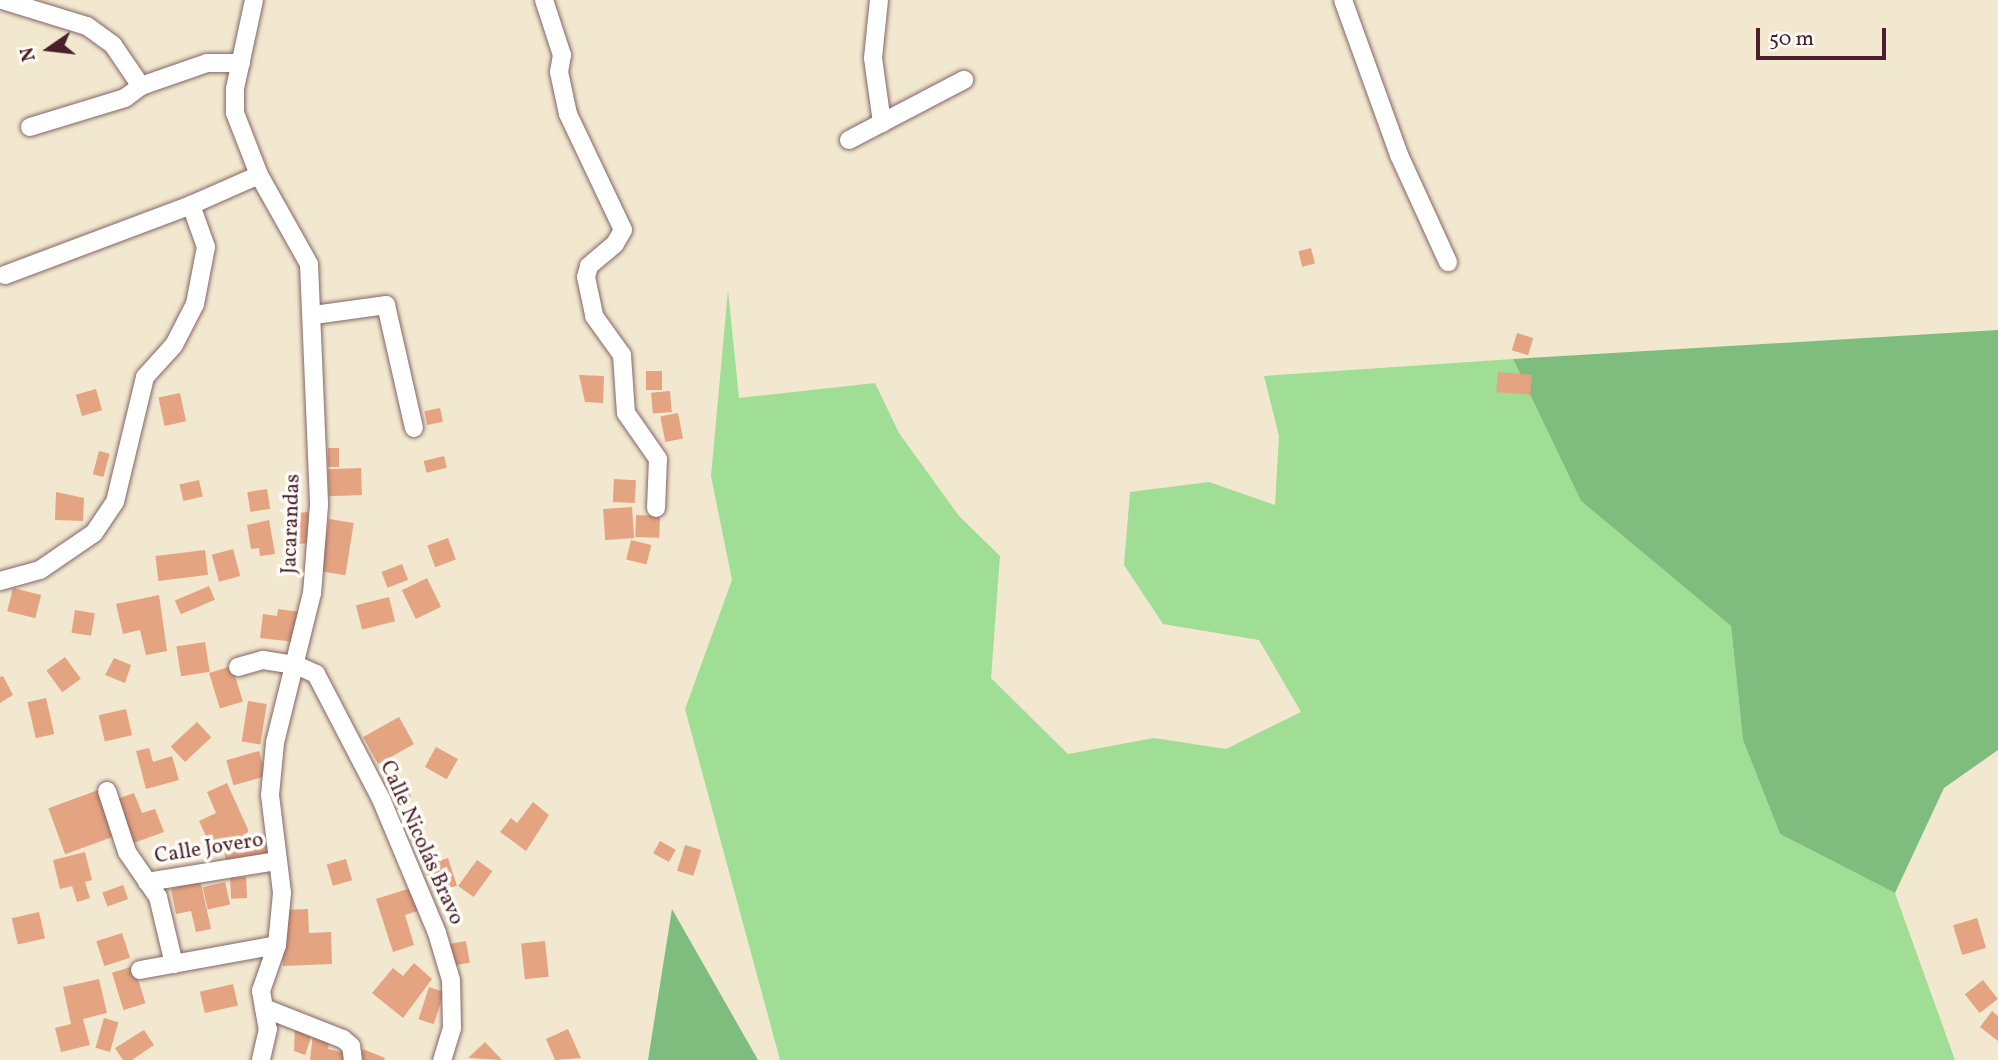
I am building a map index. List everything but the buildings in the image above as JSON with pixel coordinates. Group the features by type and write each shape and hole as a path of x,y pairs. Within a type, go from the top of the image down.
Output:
{"street":[{"path":"2,0 20,2 87,26 113,45 141,86"},
{"name":"Jacarandas","path":"254,0 241,63 235,113 259,175 309,264 314,315 310,380 319,505 312,593 275,743 270,795 282,894 277,945 261,991 268,1029 261,1060"},
{"path":"544,0 562,55 559,72 568,114 623,230 615,244 589,266 586,277 594,316 622,355 626,413 658,459 656,508"},
{"path":"879,0 873,58 881,123"},
{"path":"1343,0 1399,155 1448,262"},
{"path":"30,127 125,98 141,86 207,64 241,63"},
{"path":"849,140 964,80"},
{"path":"5,275 191,205 259,175"},
{"path":"0,581 40,570 94,533 115,502 145,377 174,345 195,304 206,247 191,205"},
{"path":"314,315 386,305 414,428"},
{"path":"237,667 263,660 296,665"},
{"name":"Calle Nicolás Bravo","path":"296,665 316,674 380,799 437,933 451,980 452,1028 442,1060"},
{"path":"107,791 127,852 159,897 174,964"},
{"name":"Calle Jovero","path":"148,882 278,861"},
{"path":"140,970 277,945"},
{"path":"264,1008 352,1053"}],"green space":[{"path":"728,290 739,398 875,383 899,433 959,516 1000,556 991,678 1068,754 1154,738 1226,749 1301,712 1259,640 1163,624 1124,565 1130,492 1209,482 1275,505 1279,436 1264,376 1513,359 1581,501 1731,626 1743,740 1780,834 1895,893 1955,1060 780,1060 685,709 732,580 711,476"},
{"path":"1998,330 1998,750 1944,788 1895,893 1780,834 1743,740 1731,626 1581,501 1513,359"},
{"path":"672,909 758,1060 648,1060"}]}
